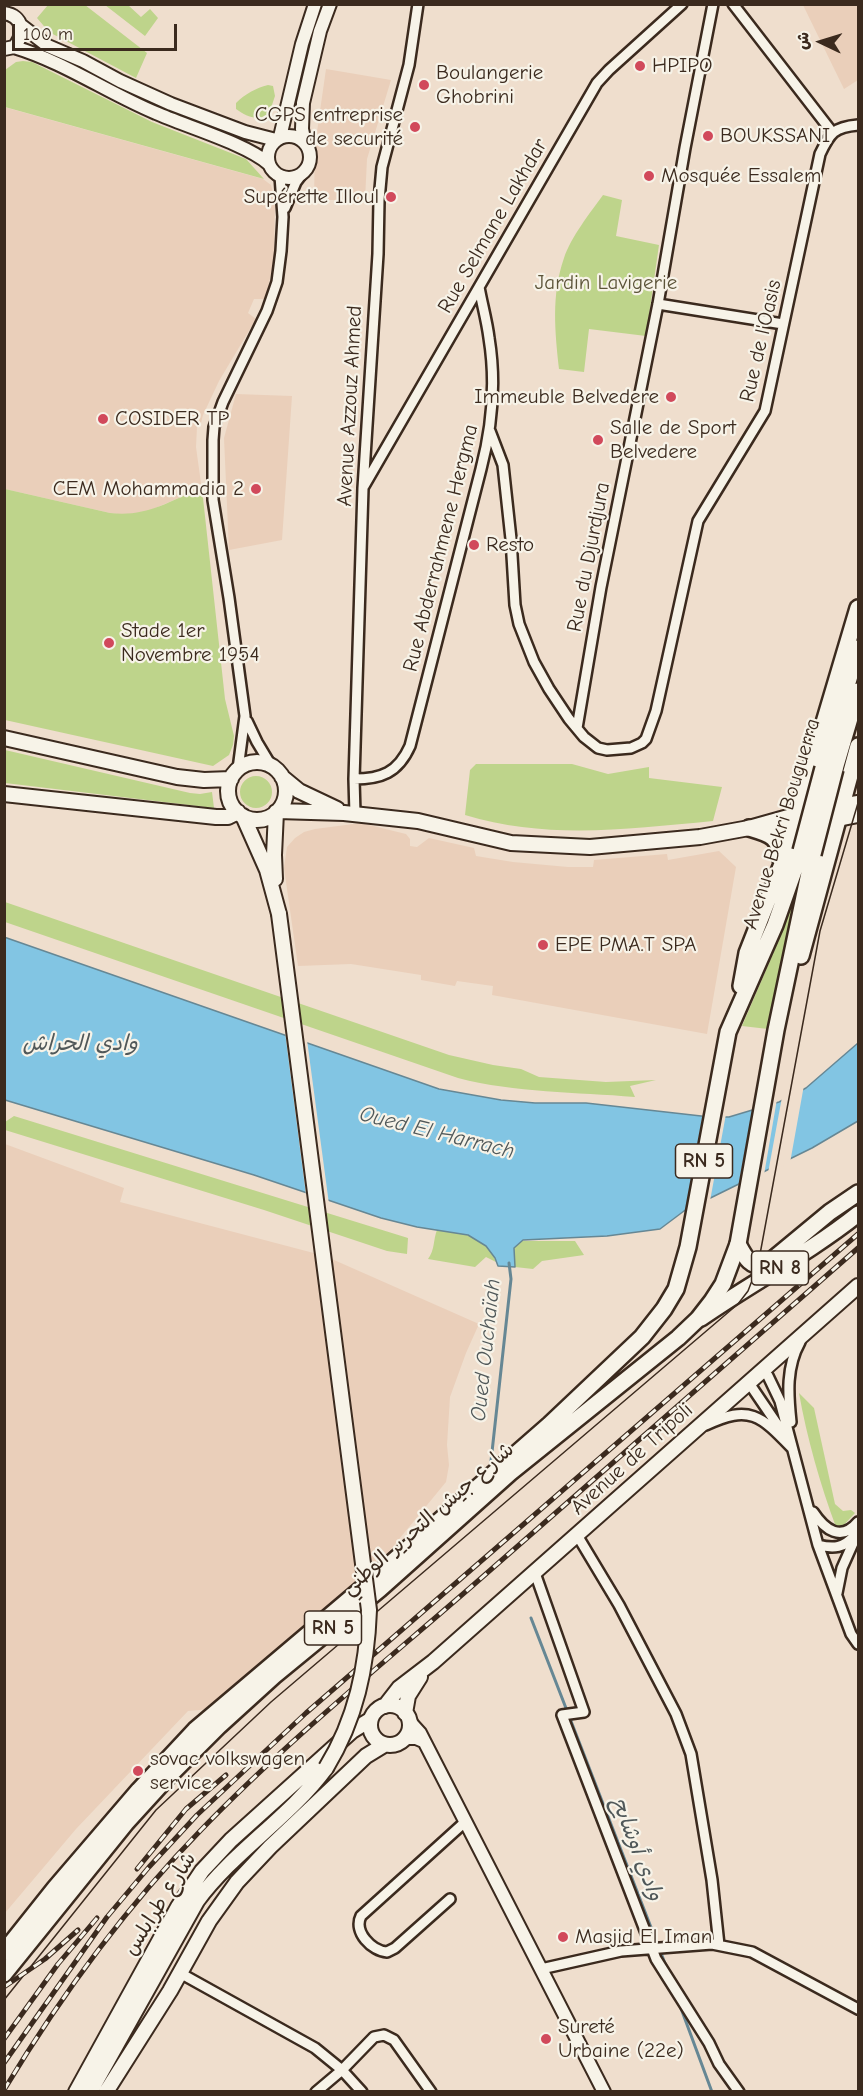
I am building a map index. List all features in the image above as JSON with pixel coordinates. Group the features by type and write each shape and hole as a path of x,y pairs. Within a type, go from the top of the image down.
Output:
{"main road":[{"path":"737,1007 747,953 782,864 858,608"},
{"name":"Avenue Bekri Bouguerra","path":"738,1244 807,853 858,648"},
{"name":"RN 5","path":"829,769 858,691"},
{"path":"4,738 177,777 204,780 235,774 255,762 277,771 309,798 350,813"},
{"path":"777,1030 794,982 843,812 858,746"},
{"path":"90,2091 197,1901 218,1875 298,1801 326,1768 342,1739 358,1698 366,1653 369,1610 279,914 274,862 277,811 285,794 277,771"},
{"path":"235,774 229,797 241,814 267,870 279,914"},
{"path":"4,794 216,817 241,814 260,819 277,811 350,813 418,822 511,843 590,847 700,837 795,821 802,815 826,813 830,816 843,812 858,815"},
{"path":"749,828 777,840 782,864"},
{"name":"Avenue Bekri Bouguerra","path":"676,1289 688,1247 728,1032 737,1007 807,853"},
{"name":"RN 8","path":"738,1244 745,1258 751,1263 758,1266 766,1264 830,1212 858,1193"},
{"name":"RN 8","path":"698,1319 808,1251 858,1214"},
{"name":"RN 5","path":"698,1319 723,1284 738,1244"},
{"name":"Avenue de Tripoli","path":"385,1706 399,1688 433,1662 535,1573 858,1286"},
{"name":"شارع جيش التحرير الوطني","path":"4,1952 55,1888 181,1743 549,1425 642,1337 676,1289"},
{"name":"شارع جيش التحرير الوطني","path":"4,1974 126,1823 219,1726 274,1676 380,1589 510,1473 656,1356 698,1319"},
{"name":"Avenue de Tripoli","path":"408,1717 411,1689 433,1662"},
{"path":"385,1706 396,1706 408,1717 410,1728 405,1738 396,1745 384,1745 378,1742 371,1732 370,1720 376,1711 385,1706"},
{"name":"شارع طرابلس","path":"76,2091 178,1907 202,1871 246,1825 352,1731 370,1720"},
{"path":"106,2091 223,1901 253,1864 366,1756 384,1745"},
{"path":"96,2091 98,2077"}],"street":[{"path":"269,164 269,150 278,139 302,44 315,4"},
{"path":"283,217 289,196 305,170 310,156 302,129 303,103 320,31 330,4"},
{"name":"Avenue Azzouz Ahmed","path":"350,813 354,779 363,488 378,254 379,200 382,167 409,65 418,4"},
{"name":"Rue Selmane Lakhdar","path":"363,488 597,83 682,4"},
{"name":"Rue du Djurdjura","path":"577,728 601,587 658,304 713,4"},
{"path":"733,4 832,132 858,125"},
{"path":"4,13 13,15 22,26 48,46 171,104 245,132 278,139 294,136 305,143"},
{"path":"8,50 22,34 22,26"},
{"path":"8,50 39,55 134,103 257,155 280,176 283,217 280,259 272,297 222,402 214,427 213,440 213,500 245,716 257,742 277,771"},
{"name":"Rue de l'Oasis","path":"490,431 503,465 515,605 519,624 534,662 549,689 577,728 592,744 607,750 631,748 646,739 656,711 698,521 765,411 815,170 820,154 832,132"},
{"path":"280,176 294,177 305,170"},
{"name":"Rue Abderrahmene Hergma","path":"354,779 372,779 383,776 400,763 410,746 490,431 489,339 479,287"},
{"path":"658,304 783,324"},
{"path":"235,774 245,716"},
{"path":"793,1448 789,1377 792,1357 804,1334"},
{"path":"763,1371 768,1376 780,1401 818,1545 851,1634 858,1644"},
{"path":"749,1383 793,1448"},
{"path":"696,1430 725,1416 749,1415 766,1422 793,1448"},
{"path":"809,1508 818,1520 830,1530 839,1533 846,1532 858,1522"},
{"path":"818,1545 835,1548 842,1546 849,1542 858,1531"},
{"path":"837,1596 842,1568 858,1531"},
{"path":"577,1535 619,1605 671,1704 691,1754 712,1880 719,1945"},
{"path":"535,1573 584,1712 562,1715 656,1959 709,2043 718,2064 739,2091"},
{"path":"408,1717 423,1741 604,2091"},
{"path":"405,1738 416,1738 423,1741"},
{"path":"450,1899 395,1948 387,1952 379,1951 359,1932 361,1916 465,1822"},
{"path":"541,1969 621,1951 719,1945 752,1952 858,2009"},
{"path":"180,1973 315,2048 342,2070 362,2091"},
{"path":"316,2091 342,2070 374,2037 384,2035 394,2040 430,2091"},
{"path":"117,2091 119,2069"}],"shaded area":[{"path":"803,5 858,5 858,80 844,89"},
{"path":"326,69 391,80 367,159 365,200 314,200 315,146"},
{"path":"4,107 263,179 271,185 275,201 274,258 266,299 254,299 248,313 256,319 219,381 201,423 197,427 196,447 203,498 197,490 140,514 125,515 5,489"},
{"name":"CEM Mohammadia 2","path":"236,394 292,396 282,540 229,550 224,438"},
{"path":"361,823 406,834 410,839 410,846 417,847 429,838 474,848 476,856 568,867 593,867 594,860 667,854 668,860 719,851 736,867 707,1034 492,995 493,986 457,981 455,986 421,980 421,975 351,964 298,966 284,868 287,847 304,832"},
{"path":"5,1144 124,1188 120,1202 325,1256 479,1324 450,1397 447,1445 449,1465 446,1482 363,1583 222,1708 188,1711 76,1829 5,1913"}],"green space":[{"path":"48,5 85,5 147,53 136,78 49,32 37,18"},
{"path":"105,5 128,5 141,17 150,9 158,18 145,36"},
{"path":"16,62 32,62 152,122 246,159 264,179 5,107 5,70"},
{"path":"268,85 273,86 275,96 269,114 252,117 236,109 236,103 243,97"},
{"name":"Jardin Lavigerie","path":"603,195 622,200 616,236 659,245 646,336 589,329 584,372 559,369 555,314 560,272 571,242"},
{"name":"Stade 1er Novembre 1954","path":"5,489 123,514 155,508 197,490 203,498 225,699 234,736 229,755 213,766 5,720"},
{"path":"5,750 190,793 212,792 214,808 5,783"},
{"path":"476,764 572,764 608,774 649,767 649,778 722,787 713,821 619,829 526,828 465,815 470,770"},
{"path":"256,776 267,781 272,792 267,803 256,808 245,803 240,792 245,781"},
{"path":"806,863 768,1029 742,1026 775,949"},
{"path":"5,902 449,1055 521,1069 539,1077 606,1082 656,1080 630,1086 635,1097 502,1087 458,1078 5,922"},
{"path":"14,1116 408,1238 407,1254 387,1251 264,1210 5,1130 5,1122"},
{"path":"437,1230 464,1234 480,1241 487,1246 496,1262 486,1257 475,1267 428,1259"},
{"path":"519,1241 575,1241 584,1255 542,1261 533,1269 515,1267 514,1248"},
{"path":"799,1393 814,1408 835,1504 843,1511 851,1510 855,1513 842,1527 836,1527 825,1494 810,1444"}],"water":[{"name":"وادي الحراش","path":"4,937 439,1089 501,1100 586,1103 710,1117 729,1117 779,1102 806,1088 858,1043 858,1121 812,1148 684,1211 660,1229 607,1236 523,1240 514,1248 515,1267 498,1266 486,1246 468,1235 417,1227 381,1218 254,1175 5,1100"}],"pier":[{"path":"285,1032 307,1040 329,1204 306,1195"},
{"path":"804,1085 790,1163 768,1173 782,1097"},
{"path":"777,1099 764,1175 738,1188 753,1107"},
{"path":"703,1113 726,1114 710,1201 685,1214"}],"waterway":[{"name":"Oued Ouchaïah","path":"491,1461 511,1279 509,1263"},
{"name":"وادي أوشايح","path":"531,1618 666,1966"},
{"name":"وادي أوشايح","path":"679,2003 712,2092"}],"tram line":[{"path":"4,2000 156,1810 271,1702 738,1304 748,1291 758,1265 820,931 858,803"}],"railway":[{"path":"4,2063 107,1917 197,1815 306,1713 858,1234"},
{"path":"4,2090 71,1987 120,1922 173,1860 233,1798 333,1706 858,1248"},
{"path":"137,1869 186,1809 226,1775"},
{"path":"4,2039 58,1964 97,1918"},
{"path":"4,1987 45,1959 78,1930"}],"place":[{"name":"HPIPO","path":"640,66"},
{"name":"Boulangerie Ghobrini","path":"424,85"},
{"name":"CGPS entreprise de securité","path":"415,127"},
{"name":"BOUKSSANI","path":"708,136"},
{"name":"Mosquée Essalem","path":"649,176"},
{"name":"Supérette Illoul","path":"391,197"},
{"name":"Immeuble Belvedere","path":"671,397"},
{"name":"COSIDER TP","path":"103,419"},
{"name":"Salle de Sport Belvedere","path":"598,440"},
{"name":"CEM Mohammadia 2","path":"256,489"},
{"name":"Resto","path":"474,545"},
{"name":"Stade 1er Novembre 1954","path":"109,643"},
{"name":"EPE PMA.T SPA","path":"543,945"},
{"name":"sovac volkswagen service","path":"138,1771"},
{"name":"Masjid El Iman","path":"563,1937"},
{"name":"Sureté Urbaine (22e)","path":"546,2039"}],"water label":[{"name":"Oued El Harrach","path":"437,1133"}]}
